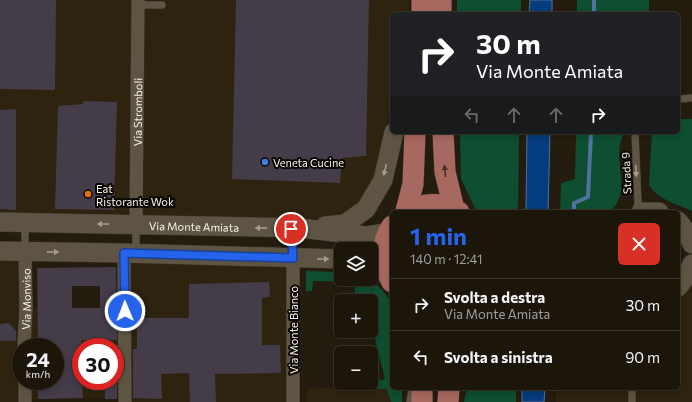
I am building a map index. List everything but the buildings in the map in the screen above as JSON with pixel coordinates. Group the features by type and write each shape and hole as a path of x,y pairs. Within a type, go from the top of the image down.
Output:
{"main road":[{"path":"426,11 441,0"},
{"path":"296,229 345,224 366,209 383,180 394,134"},
{"path":"402,210 413,184 415,134"},
{"path":"443,134 445,172 457,210"},
{"path":"412,210 418,206 430,204 443,205 455,210"},
{"name":"Via Monte Amiata","path":"0,222 296,229 367,236 390,224"},
{"path":"383,274 383,245 390,233"},
{"path":"0,251 334,259"},
{"path":"422,390 422,402"},
{"path":"448,402 449,390"}],"street":[{"name":"Via Stromboli","path":"136,225 138,2"},
{"name":"Via Monviso","path":"24,338 26,308 25,251"},
{"path":"125,402 130,253"},
{"name":"Via Monte Bianco","path":"293,258 293,402"},
{"path":"25,390 25,402"}],"lane":[{"path":"138,2 162,5"},
{"path":"680,99 692,98"},
{"name":"Strada 9","path":"635,134 638,204 636,210"},
{"path":"25,222 25,251"},
{"path":"130,253 136,225"},
{"path":"293,258 296,229"},
{"path":"410,402 412,390"},
{"path":"632,390 632,402"}],"shaded area":[{"path":"0,0 410,0 409,12 390,12 390,110 377,177 362,202 335,219 312,221 0,216"},
{"path":"0,251 25,251 26,308 100,308 100,325 124,325 124,253 293,258 293,402 125,402 124,398 25,399 25,402 0,402"},
{"path":"692,287 692,402 556,402 556,390 680,390 680,292"},
{"path":"334,388 334,390 378,390 378,388 388,388 391,402 306,402 306,389"}],"green space":[{"path":"457,0 521,0 521,12 457,12"},
{"path":"577,0 649,0 649,12 577,12"},
{"path":"680,119 692,119 692,211 663,198 649,185 652,134 680,134"},
{"path":"460,134 519,134 518,210 476,210 461,179"},
{"path":"576,134 623,134 619,153 621,190 616,205 611,210 560,210 561,183 575,179"},
{"path":"306,271 334,272 334,282 313,281 312,291 306,291"},
{"path":"355,286 378,286 390,300 390,390 402,390 402,402 391,402 387,389 378,389 378,381 385,379 378,346 375,338 378,338 378,294 355,294"},
{"path":"467,390 516,390 516,402 464,402"}],"water":[{"path":"530,0 552,0 552,12 529,12"},
{"path":"527,134 550,134 548,210 526,210"},
{"path":"522,390 545,390 544,402 522,402"}],"waterway":[{"path":"594,0 594,12"},
{"path":"574,210 574,203 588,197 591,134"}],"place":[{"name":"Veneta Cucine","path":"265,162"},
{"name":"Eat Ristorante Wok","path":"88,194"}],"route":[{"path":"125,311 124,253 293,258 291,229"}]}
